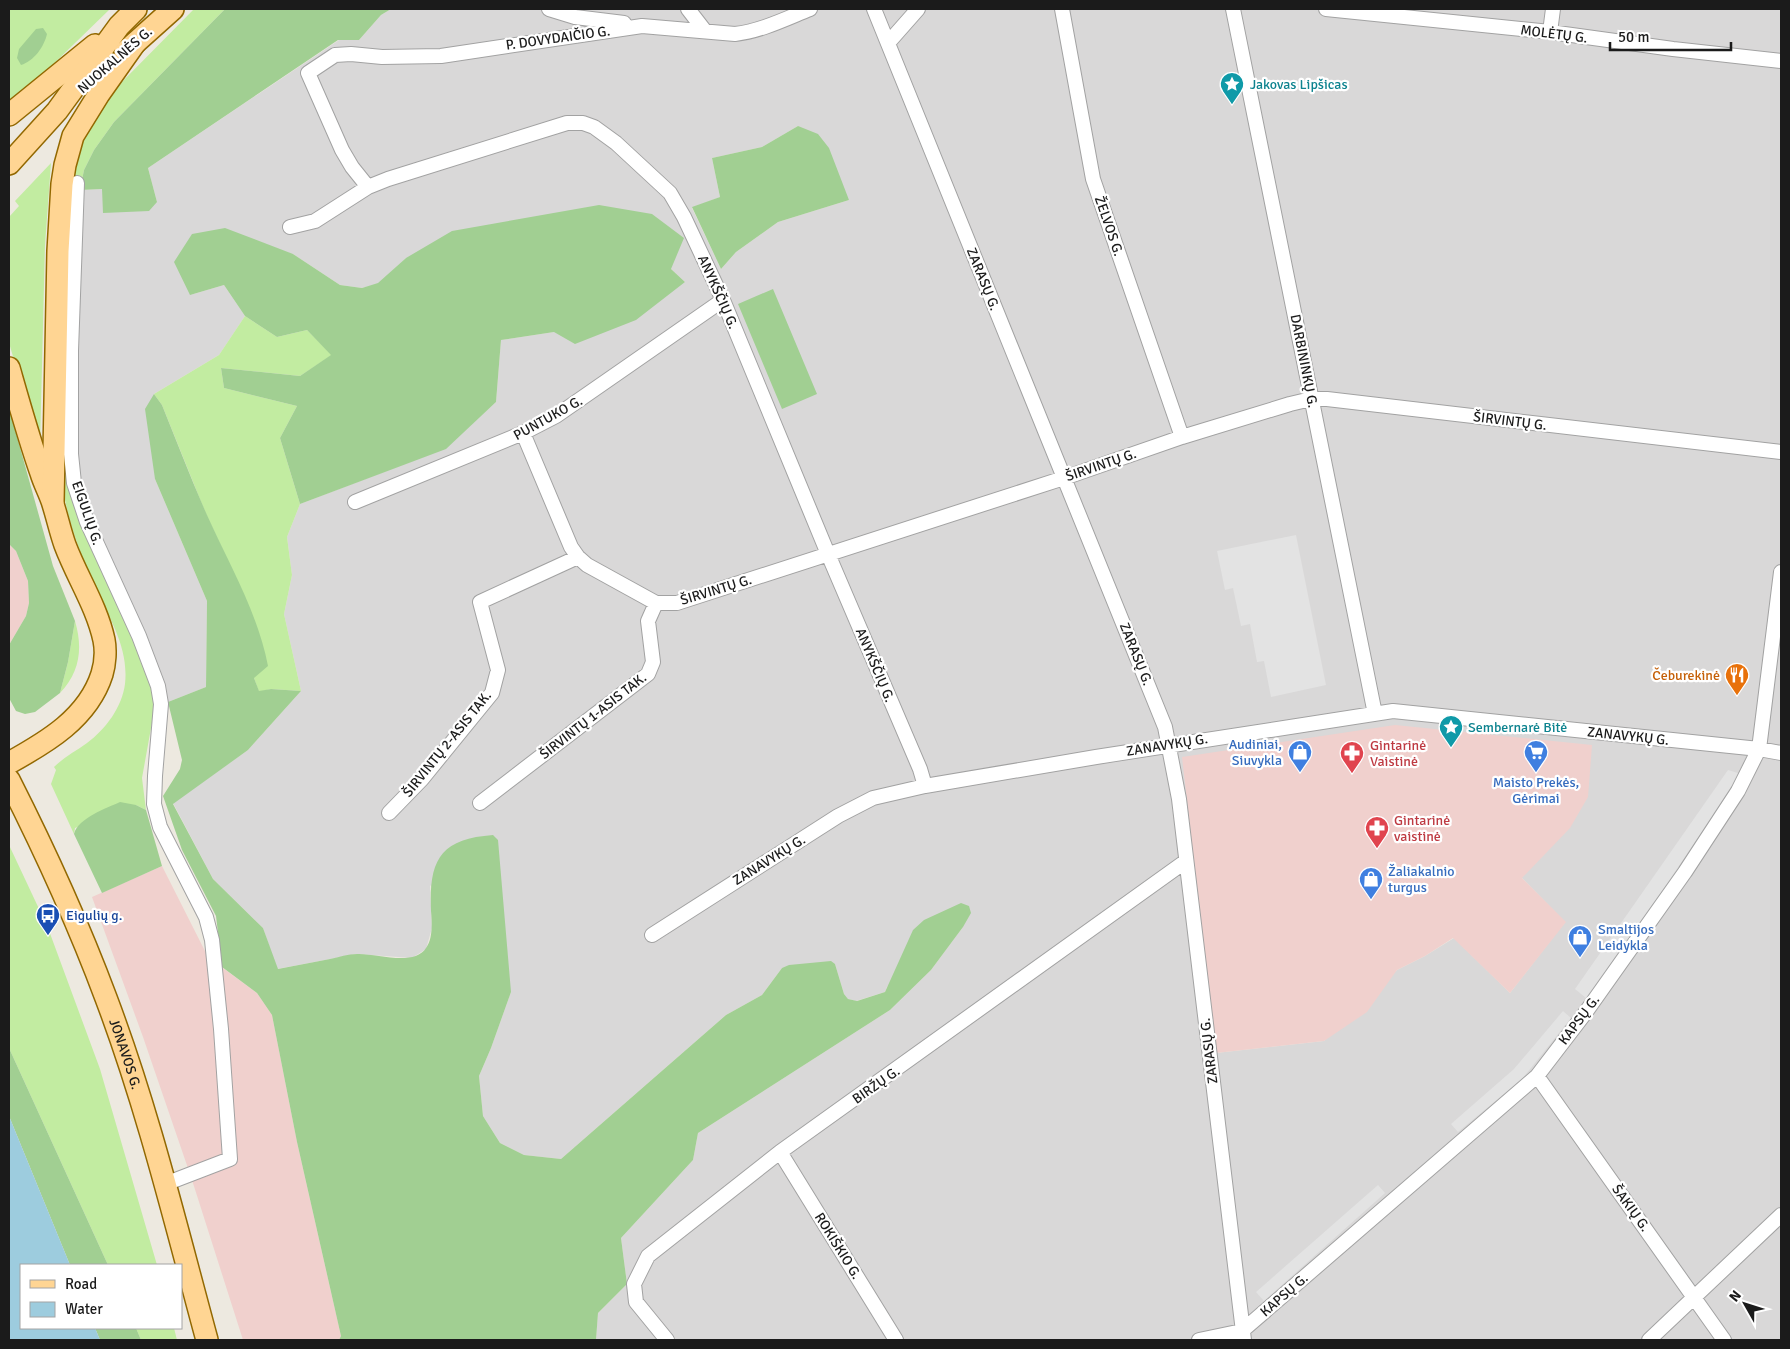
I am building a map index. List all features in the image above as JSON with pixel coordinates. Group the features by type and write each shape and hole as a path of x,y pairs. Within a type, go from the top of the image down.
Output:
{"main road":[{"name":"NUOKALNĖS G.","path":"9,164 57,111 119,26 136,9"},
{"name":"NUOKALNĖS G.","path":"57,111 136,44 173,9"},
{"path":"9,115 119,26"},
{"path":"52,502 66,251 62,184 65,165 73,136 99,94 136,44"},
{"path":"9,368 41,475 52,502 65,544 96,616 104,640 105,653 103,672 96,690 71,722 36,748 9,763"},
{"name":"JONAVOS G.","path":"9,780 51,866 96,971 124,1051 165,1184 207,1340"}],"street":[{"path":"550,9 575,17 642,26"},
{"path":"688,9 705,31"},
{"name":"P. DOVYDAIČIO G.","path":"368,187 352,167 342,150 308,73 335,55 351,54 382,57 441,56 642,26 735,34 750,32 810,9"},
{"name":"ZARASŲ G.","path":"874,9 1166,727 1179,799 1243,1336"},
{"path":"888,43 918,9"},
{"name":"ŽELVOS G.","path":"1062,9 1093,179 1182,437"},
{"name":"DARBININKŲ G.","path":"1233,9 1375,714"},
{"name":"MOLĖTŲ G.","path":"1326,9 1550,32 1673,49 1781,61"},
{"path":"1550,32 1553,9"},
{"name":"ANYKŠČIŲ G.","path":"290,227 315,221 368,187 388,179 567,123 583,123 594,127 616,143 670,193 684,216 723,300 828,554 920,769 925,786"},
{"name":"EIGULIŲ G.","path":"77,183 66,251 71,454 74,483 87,522 139,636 158,686 161,704 154,804 160,828 206,917 212,940 221,1029 230,1160 165,1184"},
{"name":"PUNTUKO G.","path":"355,502 523,433 556,416 578,403 723,300"},
{"name":"ŠIRVINTŲ G.","path":"656,603 677,603 1064,478 1182,437 1311,399 1336,400 1781,452"},
{"path":"523,433 571,547 578,557 587,565 656,603"},
{"name":"ŠIRVINTŲ 2-ASIS TAK.","path":"389,813 422,779 492,693 498,670 480,602 578,557"},
{"name":"KAPSŲ G.","path":"1199,1340 1243,1336 1537,1076 1583,1016 1685,872 1738,791 1759,749 1781,572"},
{"name":"ŠIRVINTŲ 1-ASIS TAK.","path":"480,803 648,674 653,662 648,621 656,603"},
{"name":"ZANAVYKŲ G.","path":"652,935 856,806 873,798 925,786 1169,744 1393,711 1759,749 1781,754"},
{"name":"BIRŽŲ G.","path":"666,1340 636,1302 634,1284 648,1256 780,1152 1186,861"},
{"name":"ŠAKIŲ G.","path":"1537,1076 1724,1340"},
{"name":"ROKIŠKIO G.","path":"780,1152 896,1340"},
{"path":"1649,1340 1781,1215"}],"shaded area":[{"path":"391,9 1781,9 1781,1340 596,1340 598,1313 627,1284 621,1238 693,1160 698,1133 890,1010 931,970 963,927 887,987 885,992 856,1001 848,999 844,994 835,964 782,968 762,995 726,1015 561,1159 524,1155 500,1143 483,1116 479,1076 511,992 430,885 432,928 426,949 412,958 357,954 277,969 263,928 213,879 173,803 248,750 301,691 284,614 292,575 287,537 300,504 446,448 496,402 501,340 554,332 685,282 671,269 406,258 378,284 362,288 340,285 293,254 190,295 224,285 245,316 219,355 154,394 155,479 207,601 206,687 168,702 150,643 93,519 79,471 75,442 80,190 102,189 157,202 148,168 339,40 359,40 381,15","holes":["798,126 849,200 778,222 736,252 721,269 692,208 720,197 712,158 762,147","1522,878 1565,922 1510,993 1454,938 1397,970 1324,1041 1216,1053"]},
{"path":"1296,535 1326,685 1271,697 1264,661 1257,662 1250,624 1241,626 1233,588 1225,590 1217,551"},
{"path":"9,544 16,551 28,581 29,603 26,616 9,645"},
{"name":"Žaliakalnio turgus","path":"1395,725 1592,745 1588,797 1570,828 1522,878 1566,922 1510,993 1453,938 1425,956 1397,970 1367,1012 1324,1041 1216,1053 1182,757"},
{"path":"1728,770 1741,774 1586,998 1575,989"},
{"path":"162,866 208,957 257,993 272,1015 297,1142 341,1336 339,1340 243,1340 192,1180 92,897"},
{"path":"1563,1011 1571,1018 1522,1079 1458,1132 1451,1124 1514,1069"},
{"path":"1378,1185 1385,1193 1264,1301 1256,1292"}],"green space":[{"path":"9,9 110,9 9,105"},
{"path":"194,9 225,9 114,122 94,150 84,170 80,190 66,192 81,138 114,90"},
{"path":"225,9 391,9 381,15 359,40 338,40 148,168 157,202 149,211 103,213 102,189 80,190 84,170 94,150 114,122"},
{"path":"43,28 47,34 44,44 34,57 21,65 17,58 19,49 36,29"},
{"path":"798,126 818,134 829,148 849,200 778,222 736,252 721,269 692,207 720,197 712,158 762,147"},
{"path":"51,163 45,245 40,447 9,343 9,217 19,206 15,201"},
{"path":"599,205 652,214 684,238 671,269 685,282 636,320 575,344 554,332 501,340 496,402 446,449 300,504 280,438 297,406 224,388 221,368 300,376 331,355 307,330 277,337 245,316 224,285 190,295 174,262 192,234 225,228 293,254 340,285 362,288 378,283 406,258 452,231"},
{"path":"64,280 68,484 82,529 134,639 152,683 155,706 142,778 146,810 136,805 75,828 74,834 51,784 56,770 54,767 87,743 107,724 117,709 123,693 125,671 124,658 117,634 81,554 64,495 61,472 61,401"},
{"path":"773,289 817,394 782,409 738,304"},
{"path":"245,316 277,337 307,330 332,355 300,376 221,368 224,388 297,406 280,438 300,504 287,537 292,575 284,614 301,691 271,689 259,692 254,678 234,574 206,514 162,405 154,394 219,355"},
{"path":"154,394 162,405 201,501 242,589 257,627 268,666 254,678 259,691 271,689 301,691 248,750 173,804 213,879 263,928 278,969 354,954 404,958 420,954 426,948 431,935 432,879 441,856 449,848 475,837 493,835 498,840 511,992 479,1076 483,1116 500,1143 524,1155 561,1159 726,1015 762,995 782,968 789,965 831,961 835,964 844,994 848,999 857,1001 885,992 913,930 924,920 961,903 969,906 971,913 963,927 931,970 890,1010 698,1133 693,1160 621,1238 627,1284 598,1313 596,1340 339,1340 341,1336 297,1142 272,1015 257,993 222,967 216,916 182,850 163,796 180,769 182,760 168,702 206,687 207,601 155,479 145,409"},
{"path":"9,408 53,566 75,621 68,662 60,693 35,712 25,714 16,711 9,698 9,645 26,616 29,603 28,581 16,551 9,544"},
{"path":"75,621 79,641 78,659 72,677 60,693 68,662"},
{"path":"120,802 136,805 146,810 162,866 102,893 74,834 81,823 87,818"},
{"path":"9,845 48,928 100,1069 157,1264 108,1264 9,1048"},
{"path":"9,1048 108,1264 70,1264 9,1116"},
{"path":"95,1329 136,1329 141,1340 100,1340"},
{"path":"136,1329 174,1329 177,1340 141,1340"}],"water":[{"path":"9,1116 70,1264 20,1264 20,1329 95,1329 100,1340 9,1340"}],"place":[{"name":"Jakovas Lipšicas","path":"1232,105"},
{"name":"Čeburekinė","path":"1737,696"},
{"name":"Sembernarė Bitė","path":"1451,748"},
{"name":"Audiniai, Siuvykla","path":"1300,773"},
{"name":"Maisto Prekės, Gėrimai","path":"1536,773"},
{"name":"Gintarinė Vaistinė","path":"1352,774"},
{"name":"Gintarinė vaistinė","path":"1377,849"},
{"name":"Žaliakalnio turgus","path":"1371,900"},
{"name":"Eigulių g.","path":"48,936"},
{"name":"Smaltijos Leidykla","path":"1580,958"}]}
